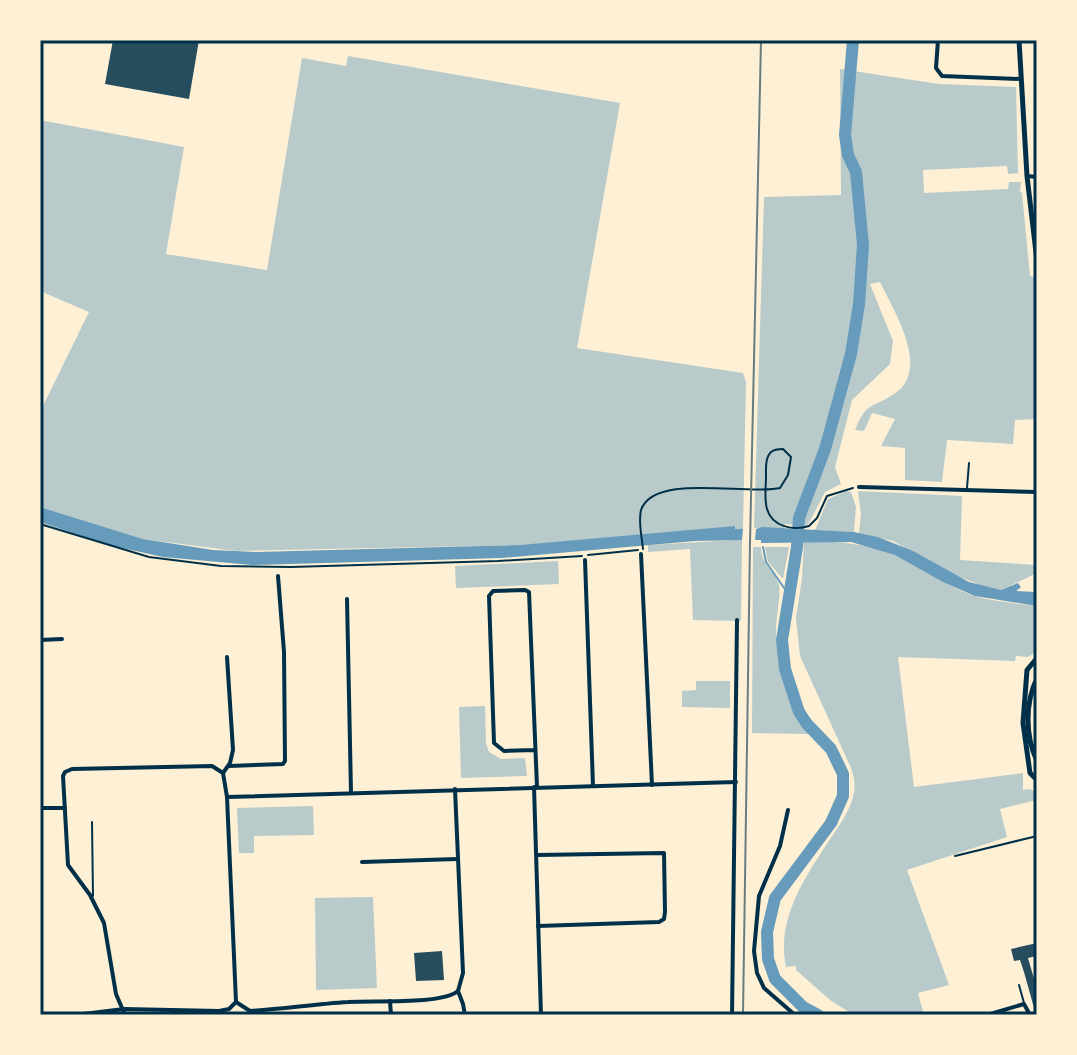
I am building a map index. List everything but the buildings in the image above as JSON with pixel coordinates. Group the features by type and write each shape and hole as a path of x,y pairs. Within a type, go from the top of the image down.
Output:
{"street":[{"path":"938,40 936,68 946,77 1021,79"},
{"path":"1019,40 1027,176 1037,261"},
{"path":"1027,176 1037,177"},
{"path":"859,487 1037,492"},
{"path":"642,551 652,785"},
{"path":"585,560 593,786"},
{"path":"229,766 283,764 285,761 284,652 278,576"},
{"path":"535,750 504,751 495,747 489,596 493,591 528,591 535,750 541,1015"},
{"path":"347,599 351,792"},
{"path":"732,1015 737,620"},
{"path":"40,640 62,639"},
{"path":"223,773 229,766 233,750 227,657"},
{"path":"1037,658 1027,670 1023,723 1030,773 1037,780"},
{"path":"1037,678 1030,700 1029,735 1037,761"},
{"path":"1029,735 1037,734"},
{"path":"75,1015 219,1011 229,1009 236,1002 227,797 223,773 216,768 72,769 63,776 68,865 92,899 104,923 116,994 125,1012"},
{"path":"227,797 736,782"},
{"path":"455,789 463,973 458,991 465,1015"},
{"path":"40,808 65,808"},
{"path":"788,810 780,846 759,896 754,951 757,973 764,988 795,1015"},
{"path":"537,855 664,853 665,912 662,920 538,926"},
{"path":"362,862 457,859"},
{"path":"236,1002 250,1013 447,997 458,991"},
{"path":"390,1001 391,1015"},
{"path":"987,1015 1025,1005 1030,1015"}],"lane":[{"path":"967,489 969,463"},
{"path":"92,822 95,890 92,899"},
{"path":"955,856 1037,836"},
{"path":"1019,985 1025,1005"}],"path":[{"path":"40,524 149,557 221,566 498,561 642,551 641,510 652,496 670,490 712,488 780,488 788,475 791,457 787,451 779,449 771,452 767,461 767,509 776,522 790,528 805,528 814,522 827,496 859,487"}],"shaded area":[{"path":"348,56 620,103 577,348 743,373 746,382 743,529 520,545 236,551 143,539 40,507 40,412 89,312 40,291 40,120 184,147 166,254 267,270 302,58 346,66"},
{"path":"840,69 939,84 1016,87 1018,173 1021,173 1008,174 1007,166 923,170 924,193 1008,189 1009,182 1021,182 1030,276 1035,277 1037,288 1037,419 1015,420 1013,444 947,440 942,482 905,480 905,448 881,446 895,419 872,413 864,431 855,430 870,407 894,394 905,383 910,370 910,355 900,323 880,282 870,284 893,341 890,364 852,400 835,467 841,484 825,492 805,526 785,524 784,529 754,528 764,197 841,195"},
{"path":"858,491 962,496 960,560 1037,565 1037,573 1001,590 985,587 943,570 893,541 859,533 861,514"},
{"path":"851,492 856,507 854,532 815,530 828,499"},
{"path":"742,540 741,621 693,620 690,549 648,552 648,545"},
{"path":"804,541 870,547 908,561 966,593 1037,606 1034,653 1028,657 1016,656 1015,661 898,657 914,787 1023,773 1023,790 1030,789 1037,793 1037,800 1000,809 1007,837 907,870 949,985 918,993 924,1015 854,1015 830,1000 796,970 796,966 786,967 784,946 792,906 800,887 848,810 855,787 851,768 800,656 796,618"},
{"path":"753,547 761,547 763,559 779,585 778,657 790,697 809,734 752,733"},
{"path":"765,547 789,547 783,579 768,562"},
{"path":"558,561 559,584 456,588 455,566"},
{"path":"696,681 730,681 730,708 682,707 682,691 696,690"},
{"path":"485,706 489,752 501,759 525,758 527,776 461,778 459,707"},
{"path":"313,806 314,835 254,836 254,853 239,853 237,808"},
{"path":"373,897 377,988 316,990 315,898"}],"water":[{"path":"40,507 143,539 213,550 256,552 520,545 735,526 735,529 743,529 742,540 695,541 502,558 252,565 163,557 109,545 40,522"},
{"path":"756,529 854,532 878,537 913,551 969,582 1001,590 1018,583 1021,587 1016,591 1037,592 1037,606 975,596 895,555 851,542 761,543 761,540 755,540"}],"waterway":[{"path":"818,1015 803,1007 775,979 768,959 767,932 775,898 831,823 843,796 843,774 831,749 799,712 785,669 782,640 799,518 825,449 851,354 859,304 863,245 856,172 848,155 845,135 853,40"},
{"path":"763,547 766,562 789,595"}],"railway":[{"path":"743,1015 761,40"}]}
